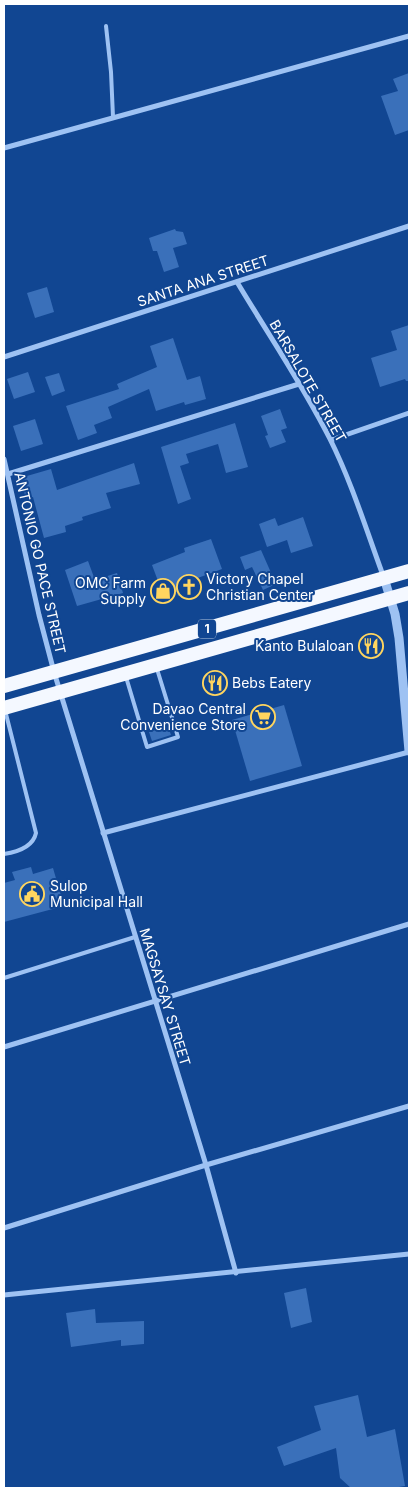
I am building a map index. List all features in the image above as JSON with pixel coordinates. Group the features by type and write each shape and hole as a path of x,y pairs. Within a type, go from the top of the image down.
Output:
{"highway":[{"name":"1","path":"4,686 409,571"},
{"name":"1","path":"4,708 409,593"}],"street":[{"path":"4,148 409,36"},
{"name":"SANTA ANA STREET","path":"4,357 409,226"},
{"name":"BARSALOTE STREET","path":"237,282 331,440 345,472 384,578"},
{"path":"8,474 299,384"},
{"path":"331,440 409,413"},
{"name":"ANTONIO GO PACE STREET","path":"4,459 39,616 54,672"},
{"path":"103,833 409,752 400,638 384,578"},
{"name":"MAGSAYSAY STREET","path":"54,672 206,1165 236,1273"},
{"path":"4,1047 409,924"},
{"path":"4,1228 206,1165 409,1106"},
{"path":"4,1295 409,1254"}],"lane":[{"path":"106,26 112,72 113,117"},
{"path":"125,674 147,747 178,737 156,665"},
{"path":"4,708 36,833 32,842 21,850 4,854"},
{"path":"4,978 135,937"}],"building":[{"path":"409,73 409,130 395,135 381,96 398,91 393,79"},
{"path":"175,229 176,231 183,232 187,244 173,248 179,267 164,272 157,251 153,251 149,238"},
{"path":"47,287 54,312 35,318 27,293"},
{"path":"409,325 409,381 405,379 380,387 371,358 397,350 391,331"},
{"path":"173,338 187,380 200,376 206,399 185,405 184,402 156,411 149,389 108,407 112,418 94,425 97,433 78,440 66,406 119,389 117,384 157,367 150,346"},
{"path":"28,372 35,392 14,399 7,379"},
{"path":"59,373 65,391 52,396 45,377"},
{"path":"280,409 287,428 281,430 286,442 270,448 265,436 268,435 261,416"},
{"path":"35,419 43,444 21,451 13,426"},
{"path":"235,423 248,467 226,473 218,444 186,454 189,463 180,466 191,499 178,504 161,447"},
{"path":"134,463 140,484 106,493 111,508 82,517 83,520 65,526 66,532 44,538 33,497 26,499 20,478 51,469 57,490"},
{"path":"303,517 313,546 291,553 287,540 267,547 259,524 275,518 278,526"},
{"path":"211,539 222,569 195,579 198,589 178,596 177,592 164,597 152,565 185,552 184,548"},
{"path":"261,550 276,584 263,590 252,567 245,570 240,557"},
{"path":"88,561 95,580 117,573 123,593 77,606 65,570"},
{"path":"284,705 302,766 250,781 232,720"},
{"path":"168,726 171,735 152,741 149,732"},
{"name":"Sulop Municipal Hall","path":"31,867 33,874 53,868 64,906 4,922 4,883 15,880 12,872"},
{"path":"306,1288 312,1322 291,1328 284,1293"},
{"path":"95,1309 96,1323 144,1321 144,1344 121,1346 121,1340 71,1347 66,1313"},
{"path":"358,1395 367,1437 395,1429 405,1486 393,1488 351,1488 340,1478 336,1448 284,1466 277,1447 321,1430 314,1406"}],"place":[{"name":"Victory Chapel Christian Center","path":"189,587"},
{"name":"OMC Farm Supply","path":"163,591"},
{"name":"Kanto Bulaloan","path":"371,646"},
{"name":"Bebs Eatery","path":"215,683"},
{"name":"Davao Central Convenience Store","path":"263,717"},
{"name":"Sulop Municipal Hall","path":"32,894"}]}
